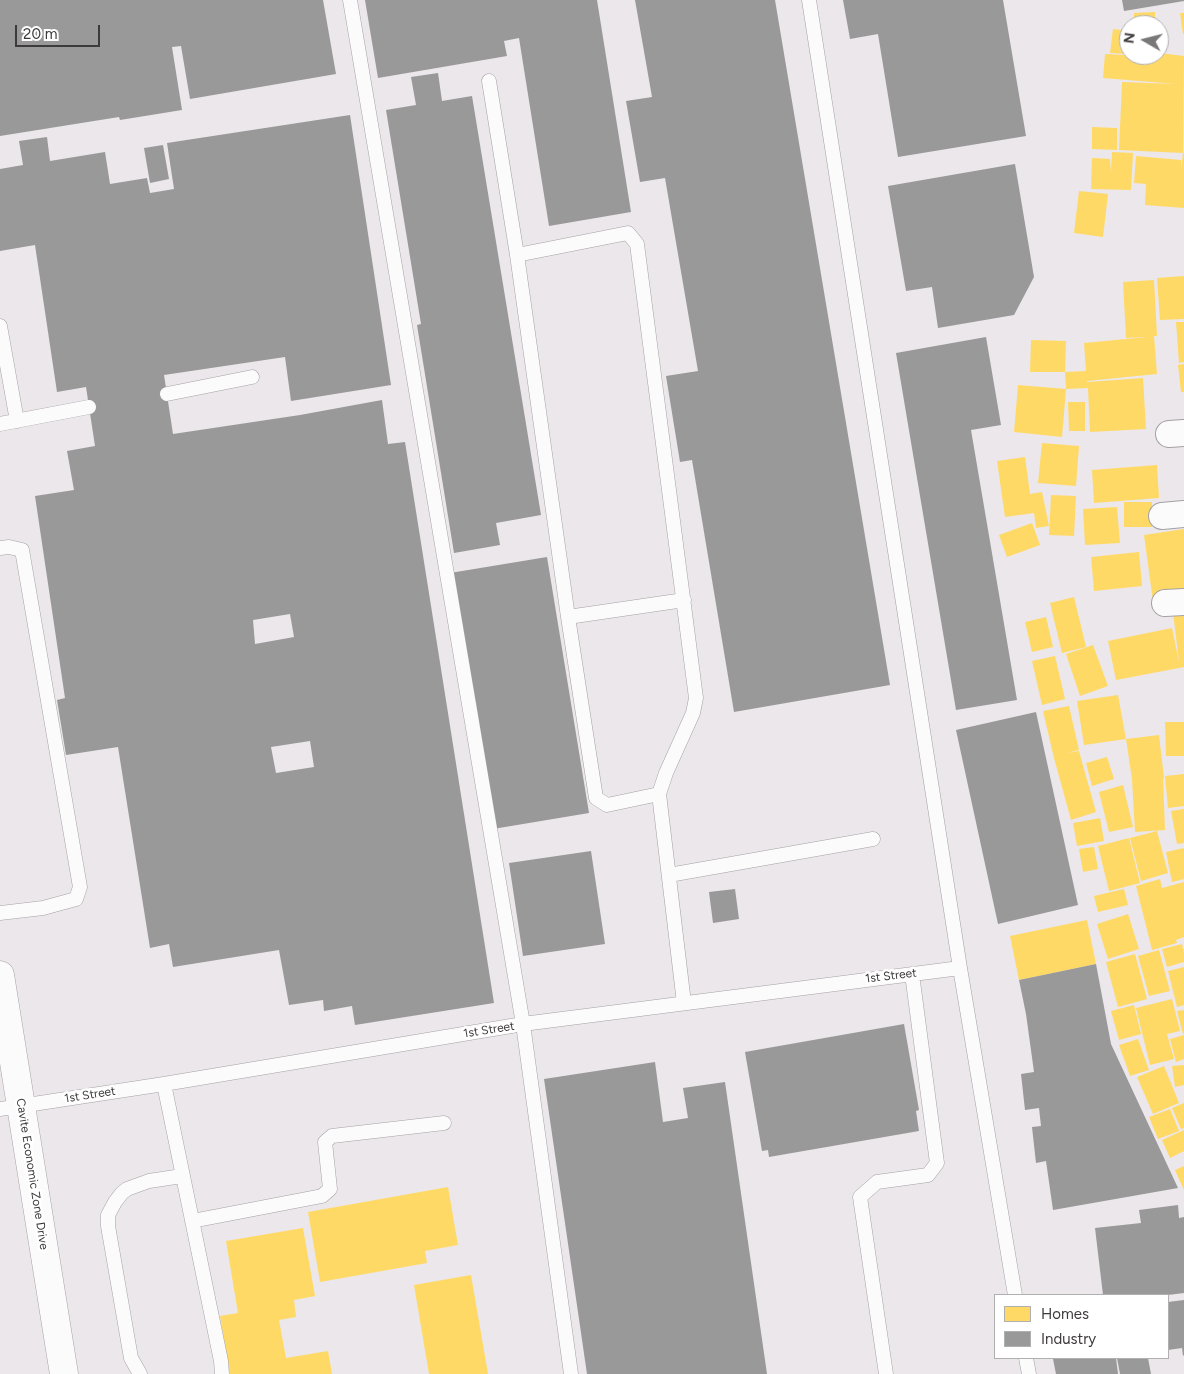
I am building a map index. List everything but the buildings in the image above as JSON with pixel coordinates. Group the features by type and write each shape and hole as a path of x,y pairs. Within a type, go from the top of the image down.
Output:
{"street":[{"name":"Cavite Economic Zone Drive","path":"0,974 10,1107 64,1374"}],"lane":[{"path":"350,0 523,1024 571,1374"},
{"path":"809,0 960,968 1015,1294"},
{"path":"489,81 517,255 568,617 596,798 607,805 659,794"},
{"path":"517,255 628,233 637,244 696,698 693,713 666,773 659,794 684,1003"},
{"path":"0,326 18,421"},
{"path":"167,394 252,377"},
{"path":"0,424 89,407"},
{"path":"0,548 9,547 22,550 80,887 76,899 43,908 0,913"},
{"path":"568,617 684,600"},
{"path":"669,875 873,839"},
{"name":"1st Street","path":"10,1107 164,1084 523,1024 960,968"},
{"path":"886,1374 860,1197 877,1182 928,1174 937,1163 912,974"},
{"path":"164,1084 221,1361 222,1374"},
{"path":"192,1221 322,1196 330,1188 325,1142 332,1136 444,1123"},
{"path":"140,1374 131,1358 108,1226 108,1215 115,1202 127,1189 148,1181 182,1176"},
{"path":"1026,1359 1029,1374"}]}
